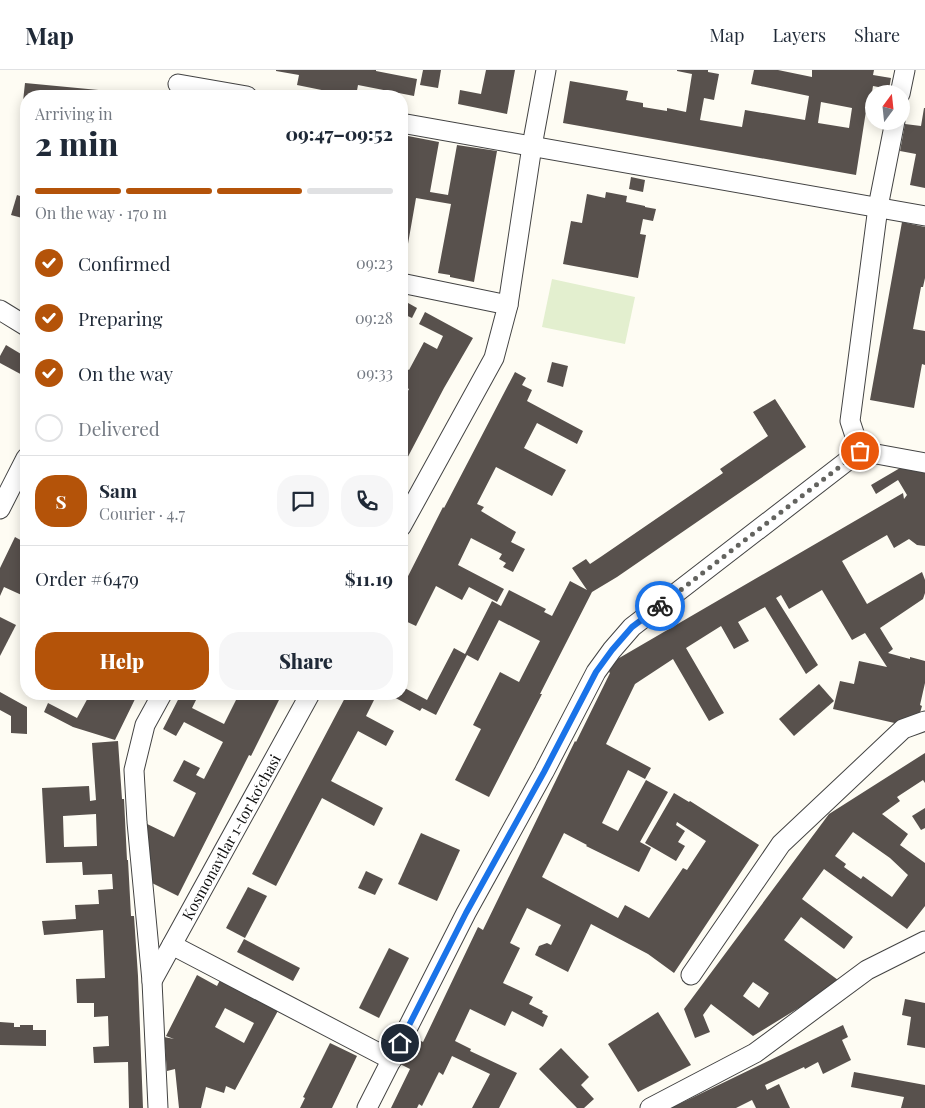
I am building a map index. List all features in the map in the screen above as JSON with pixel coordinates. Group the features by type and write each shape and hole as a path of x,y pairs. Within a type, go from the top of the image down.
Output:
{"street":[{"path":"408,514 494,358 508,305 532,146 546,70"},
{"path":"902,85 905,70"},
{"path":"178,83 215,90"},
{"path":"408,124 925,216"},
{"path":"860,451 850,421 878,207 893,130"},
{"path":"408,284 508,305"},
{"path":"367,1108 466,913 596,672 612,650 632,627 860,451 925,463"},
{"path":"0,509 20,470"},
{"path":"158,1108 152,981 134,770 145,725 159,700"},
{"name":"Kosmonavtlar 1-tor koʻchasi","path":"152,981 307,700"},
{"path":"691,975 781,844 903,729 925,721"},
{"path":"650,1108 755,1053 867,970 925,941"},
{"path":"172,944 392,1060"}],"green space":[{"path":"552,279 635,297 625,344 542,327"}],"building":[{"path":"376,70 417,79 414,96 408,95 408,90 383,90 358,85 357,90 322,90 297,85 299,75 276,71"},
{"path":"423,70 441,70 438,88 420,85"},
{"path":"486,70 515,70 507,114 458,104 460,90 481,94"},
{"path":"677,70 708,70 708,72 719,74 714,100 704,98 700,120 742,127 745,110 805,120 809,96 751,84 754,70 778,70 812,77 812,70 874,70 873,75 891,78 890,85 865,85 865,117 856,175 563,123 570,81 628,91 626,100 643,103 643,107 667,111 667,108 686,112 692,74","holes":["821,102 852,108 849,128 818,123"]},
{"path":"25,83 98,90 24,90"},
{"path":"925,108 925,188 910,185 916,154 900,151 904,130 910,130 910,125 921,126"},
{"path":"408,136 439,142 430,192 448,195 457,145 497,151 474,282 438,273 451,204 416,198 408,244"},
{"path":"631,177 645,180 643,192 629,189"},
{"path":"606,192 627,196 626,202 656,209 653,221 643,219 640,234 646,235 638,278 563,264 571,221 582,223 587,194 605,198"},
{"path":"17,195 20,196 20,217 11,215"},
{"path":"902,222 925,227 925,278 923,287 921,287 913,329 925,331 925,365 922,364 914,408 870,400"},
{"path":"408,303 417,308 412,318 408,316"},
{"path":"425,312 473,338 408,457 408,370 424,342 437,349 443,336 419,324"},
{"path":"6,345 20,353 20,374 0,363 0,356"},
{"path":"552,362 568,366 563,387 547,382"},
{"path":"515,372 526,378 522,385 532,390 527,401 583,431 577,444 537,423 524,448 566,470 552,496 496,467 477,504 484,507 481,511 516,532 511,542 525,549 513,572 503,567 506,563 499,559 502,554 471,538 458,565 504,589 497,602 469,587 462,600 436,586 416,626 408,622 408,576"},
{"path":"775,399 806,447 617,577 592,592 489,797 455,780 481,729 473,725 500,672 519,682 540,641 499,620 478,661 467,655 436,715 422,708 420,711 399,700 408,700 408,690 427,700 454,648 465,654 492,601 501,606 509,590 546,609 544,612 552,616 570,581 587,590 572,568 586,559 590,564 602,556 723,473 720,469 768,436 753,412"},
{"path":"900,468 925,473 925,546 917,545 909,539 894,548 887,535 842,561 867,604 922,572 925,580 923,599 880,628 893,649 888,653 925,661 925,683 920,713 899,724 833,709 840,681 854,684 859,661 887,667 865,633 852,640 822,590 789,609 781,595 776,598 818,665 806,674 765,607 738,622 749,641 734,649 721,626 686,648 724,713 709,721 673,659 635,684 606,744 651,768 645,779 628,770 602,823 618,831 646,780 668,792 640,842 651,848 639,872 564,833 542,877 618,918 625,905 649,918 683,868 687,870 706,841 677,822 676,825 685,831 678,842 685,846 676,861 645,843 674,793 690,801 759,845 674,973 648,954 591,924 568,972 535,955 539,946 547,943 551,945 561,925 527,908 510,943 520,948 503,983 533,997 529,1004 543,1011 542,1013 548,1016 543,1027 512,1011 505,1026 470,1009 455,1041 471,1049 470,1051 517,1073 499,1108 472,1108 490,1074 452,1056 443,1075 439,1072 422,1106 419,1104 417,1108 391,1108 410,1069 398,1063 411,1036 423,1042 478,927 483,930 610,673 614,661 903,493 904,499 907,495 898,480 876,494 871,485"},
{"path":"15,537 20,540 20,594 4,587 0,596 0,568"},
{"path":"0,617 16,625 0,656"},
{"path":"819,684 834,701 794,736 779,719"},
{"path":"0,692 27,707 27,734 11,733 11,716 0,710"},
{"path":"87,700 135,700 115,740 73,727 44,712 48,703 77,718"},
{"path":"178,700 196,700 192,708 224,724 236,700 279,700 178,896 144,879 143,822 174,837 196,793 173,781 184,760 200,768 196,775 204,779 223,742 184,722 176,736 163,729"},
{"path":"344,700 374,700 366,716 394,731 386,746 358,731 331,781 383,808 374,826 322,798 276,886 252,874"},
{"path":"118,741 122,799 124,799 131,916 134,916 143,1108 129,1108 128,1062 94,1063 93,1047 109,1046 108,1016 94,1017 94,1003 77,1003 76,979 105,978 103,930 44,935 42,921 76,919 75,905 99,904 98,890 113,889 112,874 83,875 82,862 46,863 42,788 89,786 90,801 96,800 92,743","holes":["96,814 97,846 64,847 63,816"]},
{"path":"925,753 925,783 923,780 897,797 900,801 882,814 908,834 900,845 925,863 925,906 907,929 824,869 802,899 853,937 844,949 801,917 784,940 838,980 815,998 753,1036 711,1004 703,1015 710,1032 695,1038 684,1009 829,814","holes":["853,832 890,858 908,875 892,897 863,876 861,879 844,867 846,864 835,856","753,982 769,993 759,1008 743,996"]},
{"path":"925,808 925,828 921,830 912,816"},
{"path":"421,833 460,850 437,901 398,884"},
{"path":"366,871 383,879 375,895 358,888"},
{"path":"248,887 267,896 245,938 226,928"},
{"path":"244,939 300,968 293,981 237,952"},
{"path":"389,948 409,958 379,1018 359,1008"},
{"path":"197,975 217,986 222,976 280,1007 235,1090 226,1086 224,1093 206,1087 201,1108 179,1108 175,1069 167,1071 164,1037 174,1039 166,1036","holes":["225,1008 254,1023 244,1043 215,1027"]},
{"path":"905,999 925,1003 925,1048 907,1045 911,1017 902,1015"},
{"path":"658,1012 691,1065 638,1092 608,1044"},
{"path":"0,1022 14,1023 14,1027 33,1025 33,1030 46,1030 46,1046 0,1045"},
{"path":"843,1025 848,1037 842,1040 851,1060 823,1074 818,1062 765,1085 767,1090 779,1084 790,1108 756,1108 752,1100 736,1108 671,1108"},
{"path":"330,1043 357,1056 332,1108 300,1108 305,1098 303,1097"},
{"path":"561,1048 589,1077 581,1085 594,1099 584,1108 577,1108 539,1069"},
{"path":"854,1072 925,1085 925,1108 901,1108 904,1097 851,1087"}],"way so far":[{"path":"660,606 860,451"}],"route":[{"path":"400,1043 466,913 544,772 596,672 632,627 660,606"}]}
